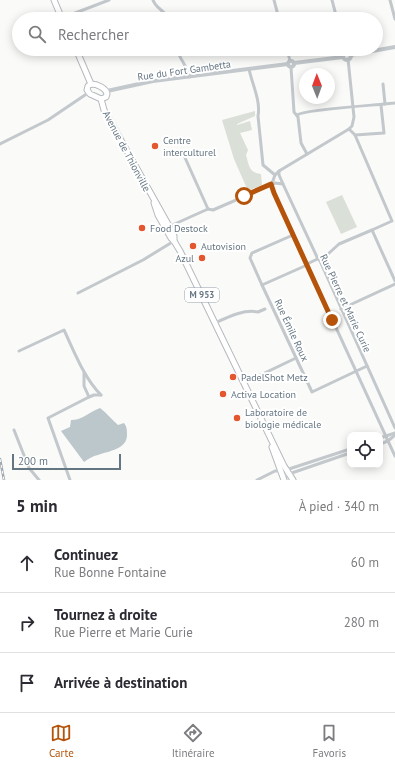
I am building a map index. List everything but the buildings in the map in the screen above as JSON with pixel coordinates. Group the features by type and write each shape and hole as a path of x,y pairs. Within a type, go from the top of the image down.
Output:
{"main road":[{"path":"54,0 59,12"},
{"path":"79,56 91,84"},
{"path":"91,84 94,84 107,91 106,97 101,99 88,93 88,86 91,84"},
{"name":"Avenue de Thionville","path":"101,99 104,110 154,202 158,215 167,227 171,238 174,241 216,323 286,474 293,480"}],"street":[{"path":"79,12 109,0"},
{"path":"153,0 157,8 163,12"},
{"path":"274,0 277,12"},
{"path":"332,0 335,12"},
{"path":"390,0 395,19"},
{"path":"383,49 395,47"},
{"path":"179,56 188,69 189,77"},
{"path":"289,56 291,64 293,107 294,112 299,119 301,143 307,154"},
{"name":"Rue du Fort Gambetta","path":"107,91 153,81 291,64 330,56"},
{"path":"344,56 344,59 348,59"},
{"path":"271,184 275,175 279,171 349,129 353,121 348,59 350,56"},
{"path":"249,69 251,80 254,84 259,112 258,116 263,165 275,175"},
{"path":"355,135 384,133 383,84"},
{"path":"0,144 48,120 88,93"},
{"path":"297,115 301,113 395,103"},
{"path":"262,286 331,253 340,244 392,221 355,135 349,129"},
{"path":"182,151 208,209"},
{"name":"Rue Pierre et Marie Curie","path":"279,171 283,184 395,428"},
{"path":"167,227 208,209 213,210 271,184 283,184"},
{"name":"Rue Pierre et Marie Curie","path":"271,184 395,456"},
{"path":"341,309 395,283 372,230"},
{"name":"Rue Émile Roux","path":"293,235 252,253 250,258 312,392 367,366"},
{"path":"78,293 143,260 157,250 174,241"},
{"path":"216,323 246,311 258,312 265,309"},
{"path":"19,351 64,330 84,371 101,395 89,397 48,418 70,480"},
{"path":"244,383 296,358"},
{"path":"84,371 84,386 89,397"},
{"path":"14,430 29,468 38,480"},
{"path":"385,436 395,434"},
{"path":"383,443 388,441 395,434"},
{"path":"286,474 347,450"},
{"path":"257,480 275,471 286,474 347,454"}],"shaded area":[{"path":"255,111 255,116 237,124 250,121 252,130 240,133 248,150 246,155 250,168 254,172 261,174 262,185 248,191 234,159 222,120"},
{"path":"342,195 357,227 341,234 326,202"},
{"path":"100,408 118,425 124,423 127,430 126,440 117,449 94,456 84,462 61,431 70,427 71,420 83,417"}],"railway":[{"path":"0,459 4,480"}],"place":[{"name":"Centre interculturel","path":"155,146"},
{"name":"Food Destock","path":"142,228"},
{"name":"Autovision","path":"193,246"},
{"name":"Azul","path":"202,258"},
{"name":"PadelShot Metz","path":"233,377"},
{"name":"Activa Location","path":"223,394"},
{"name":"Laboratoire de biologie médicale","path":"237,418"}],"route":[{"path":"244,196 271,184 332,320"}]}
